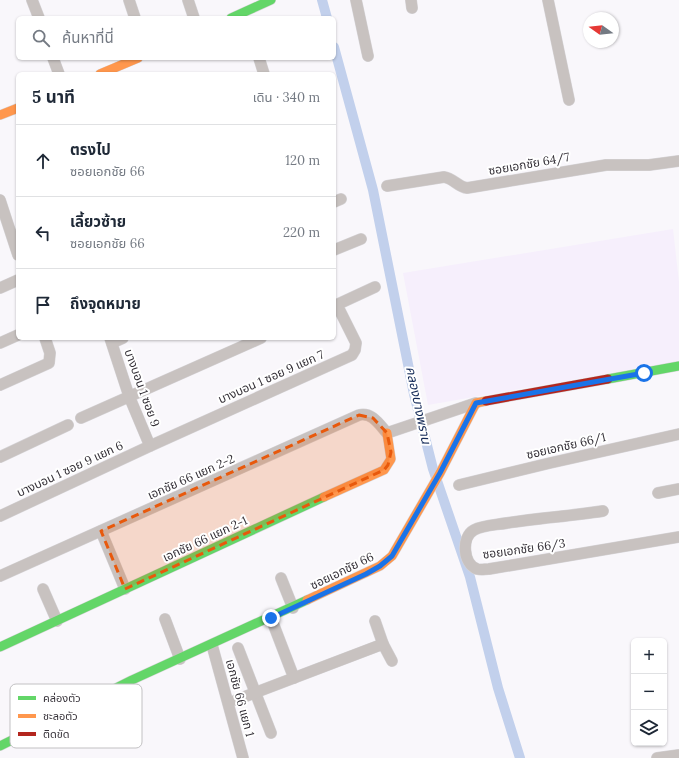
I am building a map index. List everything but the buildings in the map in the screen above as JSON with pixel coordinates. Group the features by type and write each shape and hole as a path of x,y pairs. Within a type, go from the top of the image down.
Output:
{"street":[{"path":"32,0 38,16"},
{"path":"129,0 134,16"},
{"path":"188,0 193,16"},
{"path":"245,15 271,0"},
{"path":"356,0 368,56"},
{"path":"548,0 569,100"},
{"path":"54,60 58,72"},
{"path":"105,72 133,60"},
{"path":"260,60 263,72"},
{"path":"0,115 16,109"},
{"name":"ซอยเอกชัย 64/7","path":"387,186 444,177 452,179 461,186 467,188 606,165 649,165 679,161"},
{"path":"0,200 4,224 16,251"},
{"path":"336,249 361,239"},
{"path":"0,288 16,281"},
{"path":"336,305 375,287"},
{"name":"บางบอน 1 ซอย 9 แยก 7","path":"150,446 352,355 356,350 356,343 336,305"},
{"path":"0,343 16,336"},
{"path":"0,385 49,363 50,353 46,340"},
{"name":"บางบอน 1 ซอย 9","path":"111,340 129,396 150,446"},
{"path":"81,418 256,340"},
{"path":"387,433 476,403 679,366"},
{"name":"ซอยเอกชัย 66","path":"124,684 293,608 380,566 392,556 440,473 476,403"},
{"name":"เอกชัย 66 แยก 2-2","path":"0,576 359,415 368,414 387,433"},
{"path":"0,457 68,425"},
{"name":"เอกชัย 66 แยก 2-1","path":"0,647 384,470 391,459 387,433"},
{"name":"ซอยเอกชัย 66/1","path":"459,485 679,434"},
{"name":"บางบอน 1 ซอย 9 แยก 6","path":"0,516 150,446"},
{"path":"658,493 679,489"},
{"name":"ซอยเอกชัย 66/3","path":"603,511 575,516 551,516 484,527 469,534 465,541 465,549 474,566 478,569 489,569 679,537"},
{"path":"101,531 125,589"},
{"path":"281,578 293,608"},
{"path":"43,589 57,621"},
{"path":"271,618 294,678"},
{"path":"164,619 180,659"},
{"path":"375,621 383,644 392,661"},
{"path":"236,700 383,644"},
{"name":"เอกชัย 66 แยก 1","path":"212,645 243,758"},
{"path":"238,648 271,733"},
{"name":"ซอยเอกชัย 66","path":"0,746 10,741"},
{"path":"657,758 679,754"}],"highlighted area":[{"path":"359,415 373,418 387,433 391,452 388,465 384,470 125,589 101,531"}],"shaded area":[{"path":"673,229 679,282 679,361 428,405 403,273"}],"waterway":[{"name":"คลองบางพราน","path":"322,0 326,16"},
{"name":"คลองบางพราน","path":"336,54 373,190 414,394 433,469 470,577 498,688 520,758"}],"traffic: fast":[{"path":"235,16 271,0"},
{"path":"608,379 679,366"},
{"path":"0,647 324,497"},
{"path":"124,684 307,600"},
{"path":"0,746 10,741"}],"traffic: slow":[{"path":"105,72 133,60"},
{"path":"0,115 16,109"},
{"path":"307,600 380,566 392,556 440,473 476,403 486,401"},
{"path":"324,497 384,470 391,459 387,433"}],"traffic: jam":[{"path":"486,401 608,379"}],"route":[{"path":"271,618 366,574 380,566 392,556 440,473 476,403 644,373"}]}
